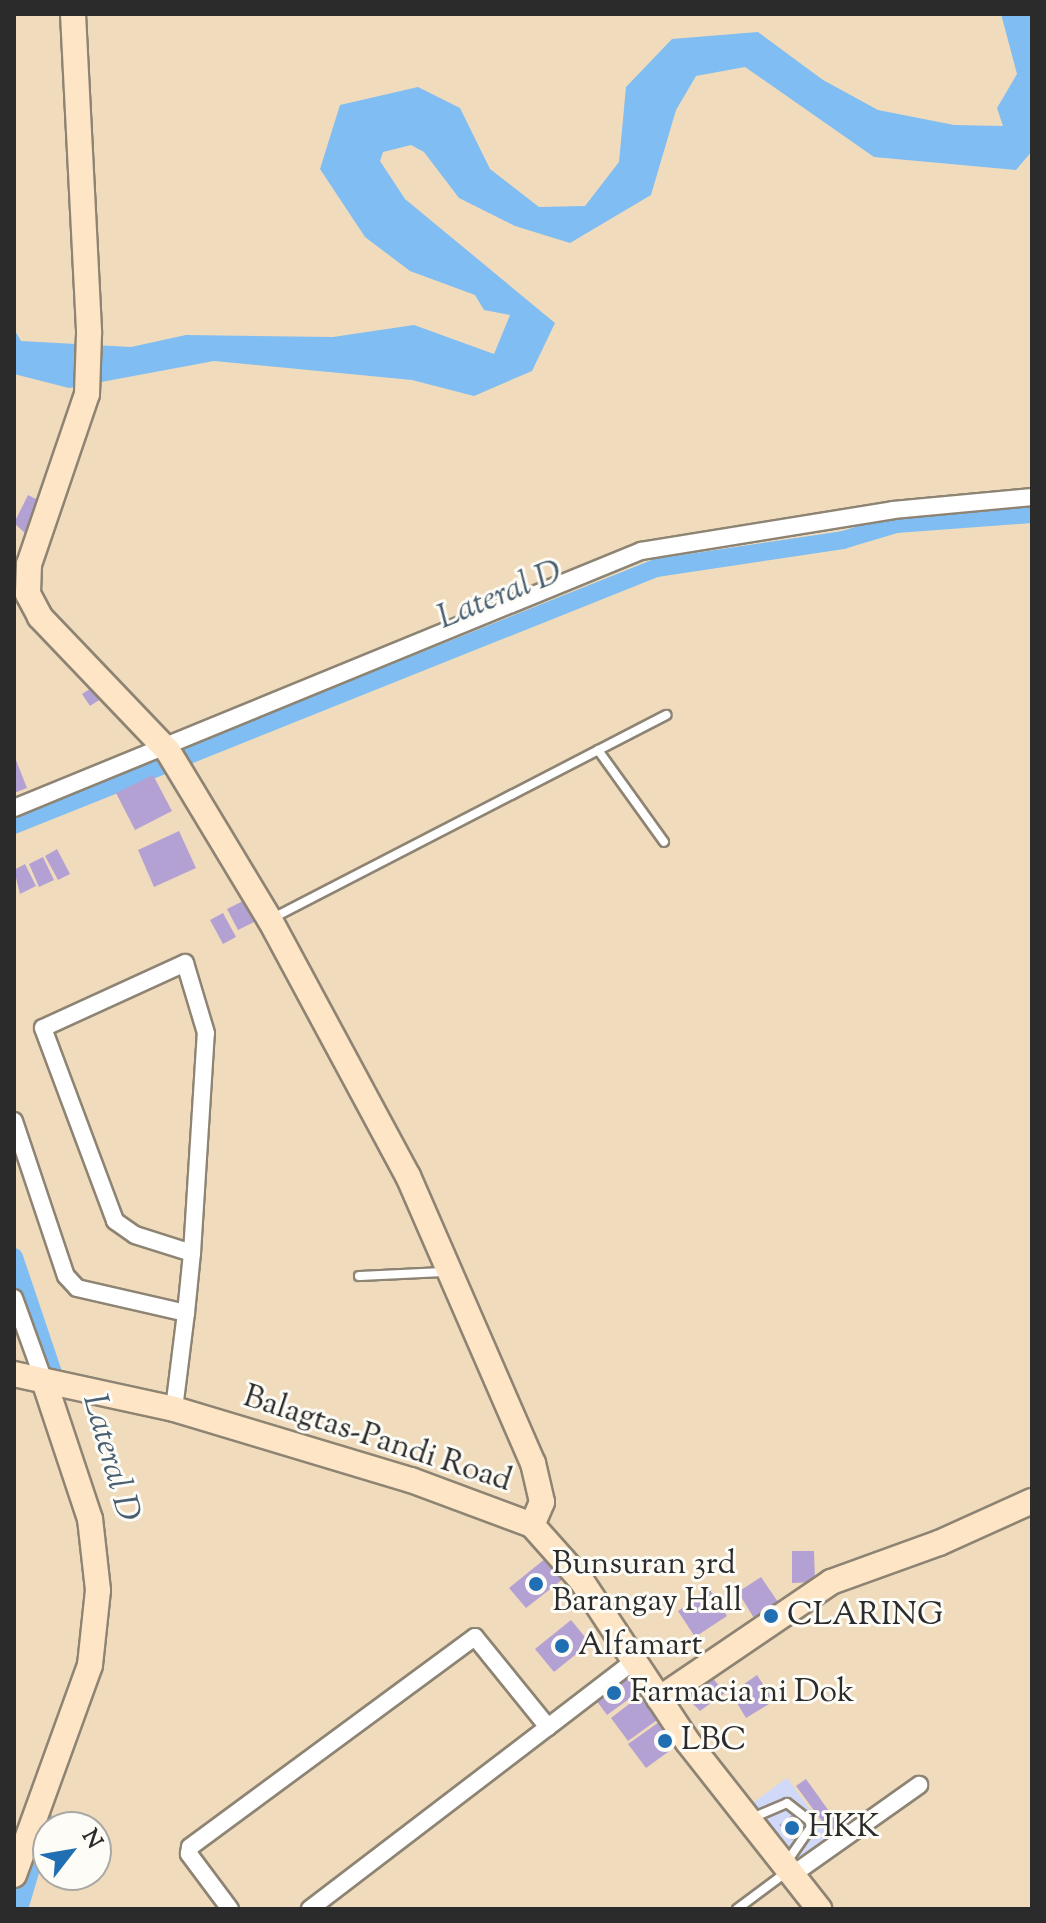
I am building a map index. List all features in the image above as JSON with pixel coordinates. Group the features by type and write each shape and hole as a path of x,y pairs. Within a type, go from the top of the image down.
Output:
{"street":[{"path":"73,14 89,334 87,394 29,564 28,594 40,617 168,754 270,920 408,1176 533,1463 542,1502 532,1525"},
{"path":"14,808 168,754 641,551 933,504 1032,497"},
{"path":"174,1409 192,1253 206,1033 185,963 43,1028 115,1221 135,1235 192,1253"},
{"path":"14,1121 66,1276 77,1288 186,1313"},
{"path":"14,1298 54,1384 90,1519 98,1590 90,1665 14,1875"},
{"name":"Balagtas-Pandi Road","path":"14,1374 174,1409 440,1490 532,1525 581,1580 659,1699 748,1820 819,1909"},
{"path":"659,1699 831,1582 939,1543 1032,1501"},
{"path":"230,1909 189,1854 190,1847 475,1637 548,1727"},
{"path":"310,1909 634,1661"},
{"path":"788,1870 919,1785"}],"lane":[{"path":"270,920 666,715"},
{"path":"598,750 664,842"},
{"path":"359,1276 449,1271"},
{"path":"737,1909 788,1870 811,1827 809,1820 787,1803 748,1820"}],"shaded area":[{"path":"787,1778 829,1835 792,1865 747,1807"}],"water":[{"path":"1001,14 1032,14 1032,151 1016,170 874,157 745,67 696,76 676,110 651,195 570,243 515,226 459,198 424,152 411,145 383,152 380,161 405,199 555,323 532,371 474,396 412,380 214,361 69,388 14,374 14,329 21,341 131,347 186,335 333,337 414,325 494,354 510,315 484,310 475,295 410,271 365,237 320,169 340,105 418,87 460,108 490,169 539,207 585,206 619,162 626,87 672,39 758,32 823,80 878,110 954,125 1003,126 997,108 1017,74"}],"building":[{"path":"28,495 42,502 26,534 14,523"},
{"path":"99,683 107,695 90,706 82,694"},
{"path":"14,755 27,788 14,793"},
{"path":"153,775 172,811 135,830 116,793"},
{"path":"179,831 196,868 154,887 138,850"},
{"path":"57,849 70,874 58,880 45,856"},
{"path":"43,857 54,880 39,887 29,864"},
{"path":"25,864 36,886 20,894 14,870"},
{"path":"249,898 260,919 238,930 227,909"},
{"path":"223,913 236,937 223,944 210,920"},
{"path":"792,1551 814,1551 815,1582 792,1583"},
{"name":"Bunsuran 3rd Barangay Hall","path":"546,1558 563,1579 526,1608 509,1588"},
{"path":"761,1577 778,1602 754,1618 738,1592"},
{"path":"710,1590 727,1616 695,1637 678,1611"},
{"name":"Alfamart","path":"571,1620 590,1643 554,1672 535,1649"},
{"path":"633,1673 644,1688 607,1715 596,1700"},
{"path":"757,1675 774,1701 746,1718 731,1693"},
{"path":"712,1677 725,1693 700,1711 687,1698"},
{"path":"646,1691 664,1715 628,1741 611,1718"},
{"path":"662,1720 679,1744 646,1768 628,1744"},
{"path":"806,1779 839,1825 830,1832 796,1786"},
{"name":"HKK","path":"792,1815 804,1830 792,1840 779,1825"}],"waterway":[{"name":"Lateral D","path":"14,825 656,568 843,540 896,524 1032,514"},
{"name":"Lateral D","path":"14,1257 59,1391"},
{"name":"Lateral D","path":"19,1909 32,1865"}],"place":[{"name":"Bunsuran 3rd Barangay Hall","path":"536,1584"},
{"name":"CLARING","path":"771,1616"},
{"name":"Alfamart","path":"562,1646"},
{"name":"Farmacia ni Dok","path":"614,1693"},
{"name":"LBC","path":"665,1741"},
{"name":"HKK","path":"792,1828"}]}
